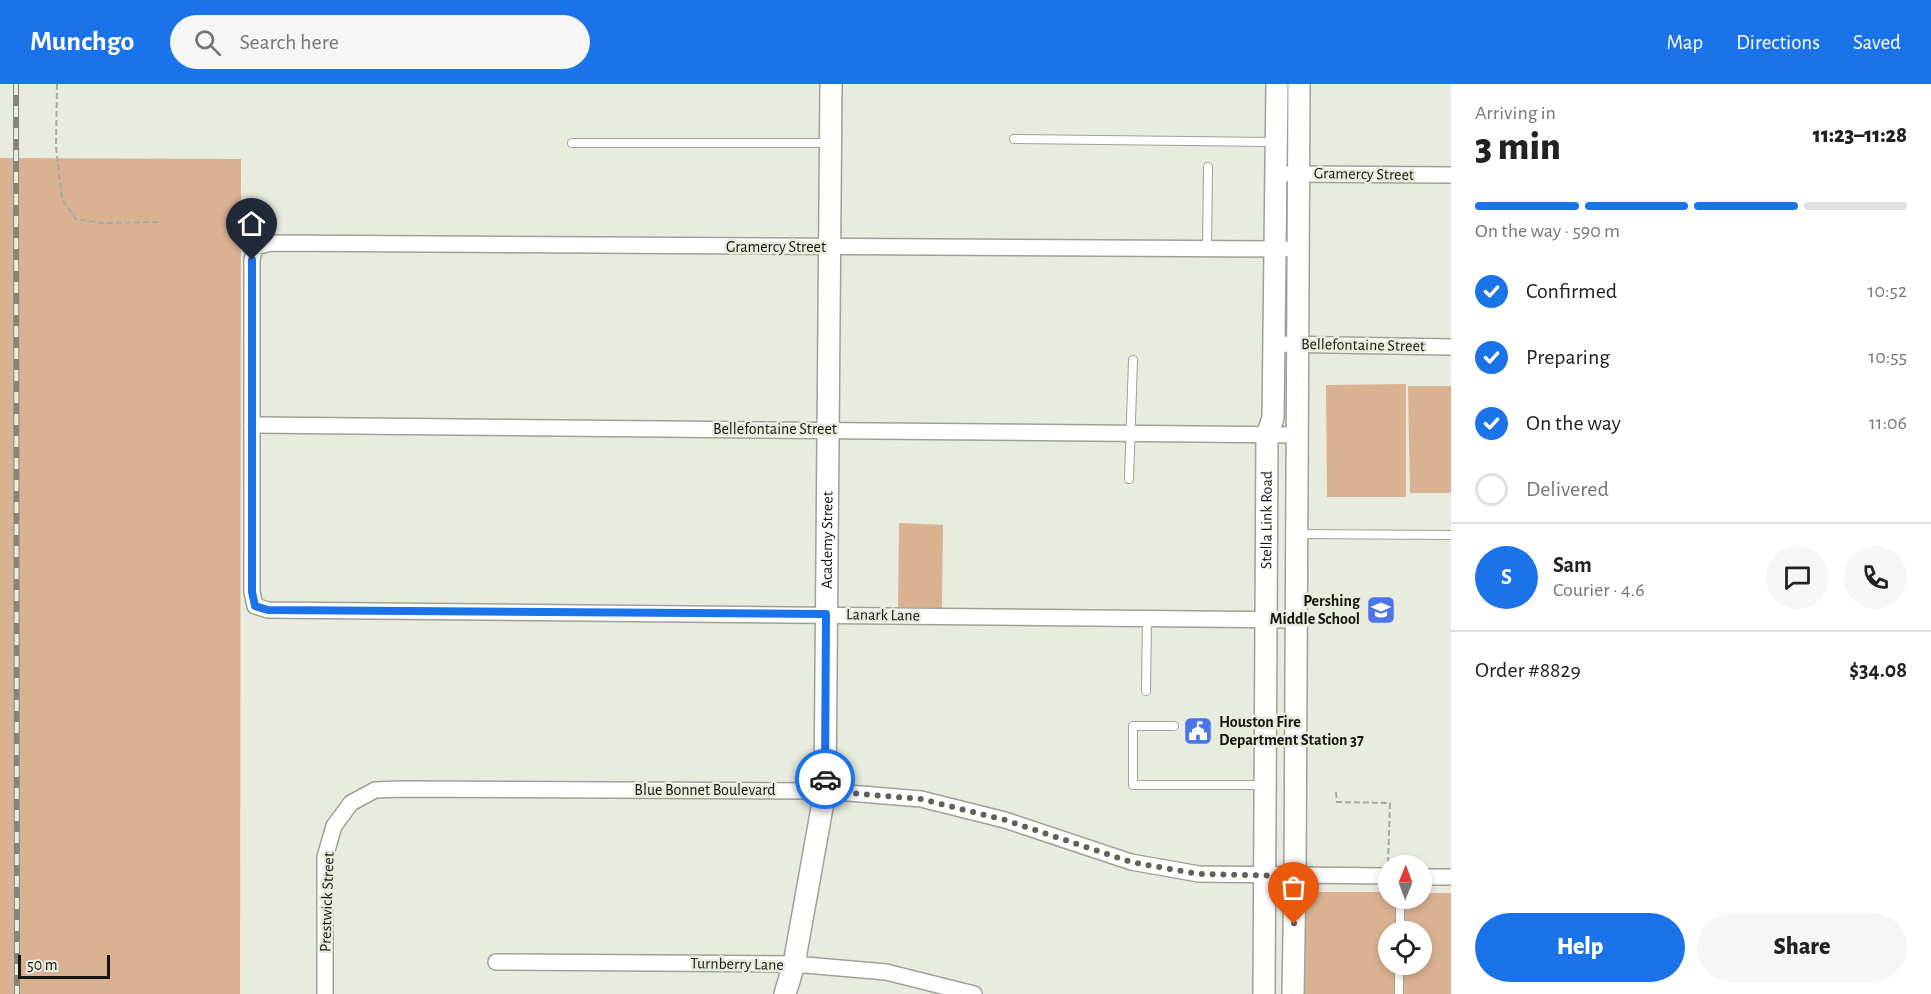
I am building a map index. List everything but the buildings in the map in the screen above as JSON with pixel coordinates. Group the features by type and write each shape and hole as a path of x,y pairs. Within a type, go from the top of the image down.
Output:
{"main road":[{"name":"Academy Street","path":"785,994 794,964 825,791 831,84"},
{"name":"Stella Link Road","path":"1277,84 1277,142 1287,174"},
{"name":"Stella Link Road","path":"1293,994 1297,435 1296,344 1287,249 1287,174 1299,84"},
{"name":"Stella Link Road","path":"1264,994 1267,435 1274,418 1275,344 1287,249"},
{"path":"1267,702 1295,702"},
{"path":"1266,733 1295,734"},
{"path":"1266,785 1294,786"}],"street":[{"name":"Gramercy Street","path":"1287,174 1451,175"},
{"name":"Gramercy Street","path":"252,425 252,260 255,247 272,243 1287,249"},
{"name":"Bellefontaine Street","path":"1275,344 1451,347"},
{"name":"Bellefontaine Street","path":"252,425 1297,435"},
{"name":"Lanark Lane","path":"252,425 252,592 255,606 268,610 1296,620"},
{"name":"Blue Bonnet Boulevard","path":"343,813 351,803 375,790 825,791 921,799 1005,820 1131,862 1199,874 1378,876"},
{"name":"Prestwick Street","path":"325,994 325,857 334,826 343,813"},
{"path":"1432,877 1451,877"},
{"name":"Turnberry Lane","path":"496,962 794,964 885,972 974,994"}],"lane":[{"path":"1014,139 1277,142"},
{"path":"572,143 830,143"},
{"path":"1207,249 1208,166"},
{"path":"1129,479 1134,360"},
{"path":"1296,534 1451,535"},
{"path":"1146,691 1147,618"},
{"path":"1174,726 1134,726 1133,785 1266,785"},
{"path":"1399,975 1399,994"}],"path":[{"path":"57,84 56,147 62,199 76,219 101,223 160,222"},
{"path":"1336,792 1338,802 1390,803"},
{"path":"1389,797 1389,855"}],"shaded area":[{"path":"0,158 241,159 240,994 0,994"},
{"path":"1406,384 1406,497 1327,497 1326,385"},
{"path":"1408,386 1451,386 1451,493 1410,493"},
{"path":"899,523 943,525 942,608 898,607"},
{"path":"1306,892 1378,892 1378,909 1432,909 1432,893 1451,893 1451,994 1305,994"}],"railway":[{"path":"16,84 17,994"}],"way so far":[{"path":"825,779 825,791 921,799 1005,820 1131,862 1199,874 1295,876 1294,924"}],"place":[{"name":"Pershing Middle School","path":"1381,610"},
{"name":"Houston Fire Department Station 37","path":"1198,731"}],"route":[{"path":"252,260 252,592 255,606 268,610 826,614 825,779"}]}
